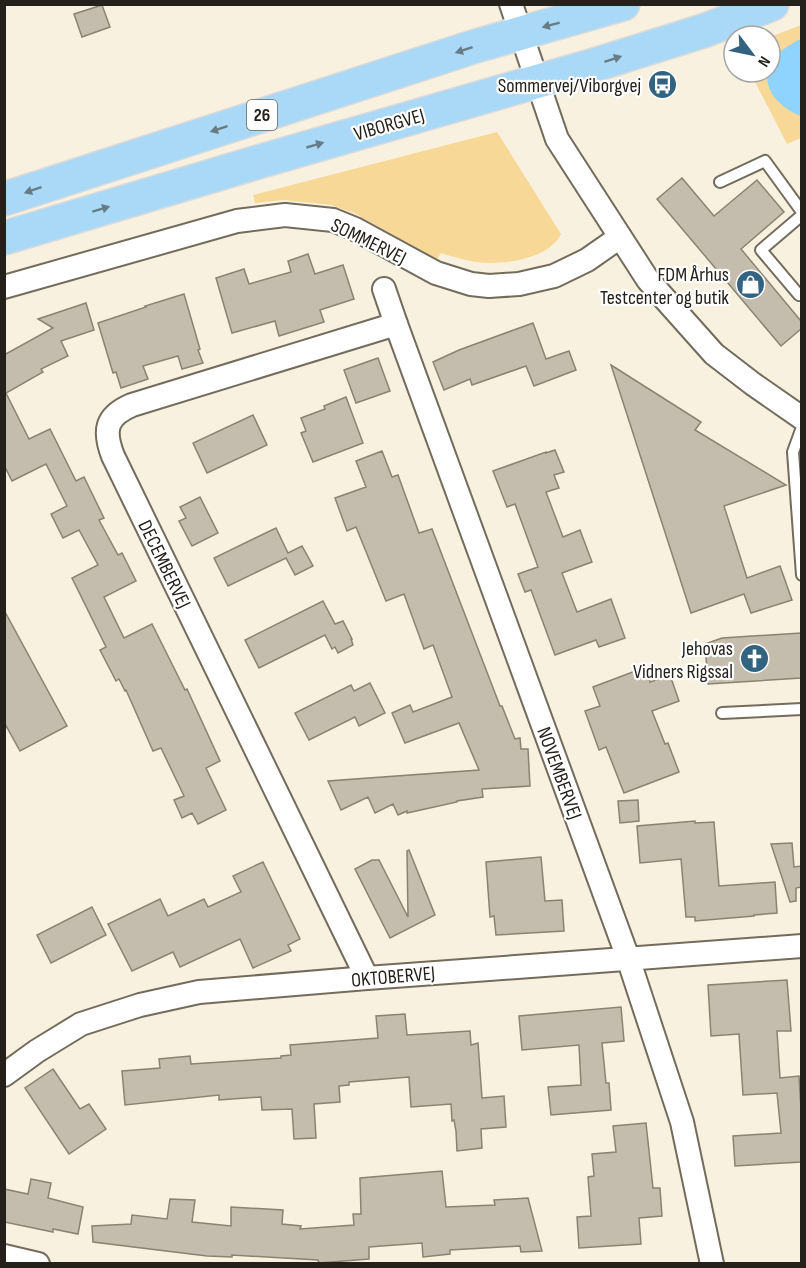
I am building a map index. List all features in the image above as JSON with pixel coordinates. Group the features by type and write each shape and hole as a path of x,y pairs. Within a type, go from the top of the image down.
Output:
{"main road":[{"name":"26","path":"4,200 468,49 515,19 623,4"},
{"name":"VIBORGVEJ","path":"4,238 601,63 706,30 772,4"}],"street":[{"path":"515,19 557,139 648,280 714,354 801,418"},
{"name":"SOMMERVEJ","path":"4,287 237,220 285,214 333,220 355,229 435,273 471,284 489,286 519,284 554,276 587,260 620,237"},
{"name":"NOVEMBERVEJ","path":"384,289 628,958 682,1122 712,1263"},
{"name":"DECEMBERVEJ","path":"367,978 113,456 107,433 109,422 115,414 132,405 396,324"},
{"name":"OKTOBERVEJ","path":"4,1076 37,1051 81,1024 140,1005 199,992 801,946"},
{"path":"4,1256 38,1263"}],"lane":[{"path":"720,182 765,161 801,214 761,250 799,295 801,293"},
{"path":"801,427 793,452 801,575"},
{"path":"722,713 801,709"}],"shaded area":[{"path":"801,25 801,138 787,144 756,84 782,84 782,32"},
{"path":"497,132 561,234 549,248 521,260 485,263 441,253 437,259 354,213 331,205 283,200 255,203 253,195"}],"water":[{"path":"801,40 801,116 782,105 772,93 768,84 782,84 783,50"}],"building":[{"path":"102,5 110,27 82,37 74,14"},
{"name":"FDM Århus Testcenter og butik","path":"682,178 714,216 757,180 784,212 741,249 801,321 801,329 781,346 657,199"},
{"path":"308,254 315,274 343,265 354,299 320,310 324,322 279,336 275,321 232,333 216,278 244,269 249,284 291,272 288,261"},
{"path":"184,294 203,363 182,369 178,356 143,366 148,379 121,388 116,372 113,373 98,323"},
{"path":"86,303 94,330 61,341 68,356 41,369 43,372 6,393 29,439 50,429 76,481 84,477 104,518 99,520 118,555 122,553 136,581 104,597 124,638 152,624 185,690 187,689 220,761 206,768 226,810 198,824 192,813 182,818 174,800 184,796 161,748 153,751 126,690 119,679 116,681 100,650 106,647 72,578 98,565 79,530 63,538 51,514 67,506 46,464 12,481 4,465 4,355 53,328 38,319"},
{"path":"533,323 546,359 569,351 576,370 534,386 526,366 472,385 470,379 444,390 433,362"},
{"path":"378,358 390,391 356,403 344,370"},
{"path":"611,365 701,422 695,430 786,485 724,506 747,578 780,566 792,600 751,613 744,594 691,613"},
{"path":"346,397 363,443 313,462 301,433 306,431 301,418 325,409 324,406"},
{"path":"253,415 267,445 207,473 193,443"},
{"path":"555,450 564,472 554,475 559,488 546,492 563,537 580,530 592,562 562,573 577,612 611,599 625,638 599,647 596,640 555,655 531,590 525,592 518,574 538,567 515,504 507,507 493,471"},
{"path":"382,451 392,477 398,475 419,533 432,529 500,706 502,706 515,739 520,738 521,749 528,749 530,786 482,789 483,797 407,813 407,811 398,815 393,804 375,813 368,797 341,810 328,781 479,770 459,723 405,743 392,713 410,705 413,712 452,697 433,645 424,649 404,594 386,601 356,527 347,531 335,498 366,487 356,461"},
{"path":"200,497 218,533 192,546 179,521 186,518 180,507"},
{"path":"276,528 288,553 302,546 313,566 295,575 286,558 228,586 214,558"},
{"path":"323,601 335,624 343,621 353,645 338,653 335,647 332,649 325,635 259,668 245,640"},
{"path":"4,610 67,726 20,751 4,722"},
{"name":"Jehovas Vidners Rigssal","path":"801,633 801,678 708,684 705,644 722,638"},
{"path":"638,670 646,670 650,682 670,675 679,701 652,711 679,772 624,793 606,747 599,750 585,711 600,706 593,687"},
{"path":"370,683 385,713 359,726 355,717 309,740 295,713 351,685 354,691"},
{"path":"638,800 639,821 620,823 618,801"},
{"path":"695,821 695,823 714,822 719,886 775,882 777,913 695,921 695,917 686,917 681,859 640,863 637,826"},
{"path":"792,843 794,867 801,866 801,887 796,888 796,901 790,902 771,844"},
{"path":"409,850 435,915 390,938 355,869 372,860 379,860 408,917 407,851"},
{"path":"541,857 545,901 562,900 564,931 496,935 494,916 490,917 486,862"},
{"path":"263,862 300,939 288,945 291,951 253,968 240,939 180,967 173,952 132,971 108,924 160,899 168,916 204,899 208,907 241,892 233,876"},
{"path":"92,907 106,935 51,963 37,935"},
{"path":"787,980 791,1031 777,1031 780,1078 799,1076 801,1162 735,1166 733,1136 781,1133 777,1093 743,1095 739,1034 711,1036 708,985"},
{"path":"621,1007 624,1041 602,1043 611,1110 551,1115 548,1087 581,1085 579,1045 522,1050 519,1016"},
{"path":"405,1014 407,1035 470,1031 471,1045 478,1043 482,1098 504,1096 506,1127 481,1129 482,1148 457,1151 451,1104 411,1107 409,1077 349,1082 349,1085 339,1086 340,1102 314,1104 316,1138 294,1139 292,1109 262,1110 261,1097 219,1100 219,1095 125,1105 122,1071 160,1068 159,1059 190,1056 191,1064 281,1058 281,1056 291,1055 290,1045 378,1038 376,1016"},
{"path":"53,1069 80,1109 89,1104 106,1129 69,1154 25,1088"},
{"path":"646,1123 653,1188 660,1188 662,1216 639,1218 641,1244 579,1248 577,1217 591,1216 588,1177 594,1176 592,1154 616,1152 613,1126"},
{"path":"442,1171 446,1207 495,1205 494,1200 528,1198 542,1251 521,1252 520,1246 450,1250 450,1254 423,1257 422,1243 369,1247 369,1259 319,1263 318,1260 232,1255 232,1257 207,1256 93,1242 92,1226 131,1224 132,1215 167,1219 170,1199 195,1200 192,1222 231,1226 231,1207 283,1210 282,1224 301,1226 300,1229 354,1225 353,1214 361,1214 360,1178"},
{"path":"31,1179 51,1183 48,1198 83,1207 78,1234 53,1229 53,1232 4,1222 4,1189 28,1194"}],"place":[{"name":"Sommervej/Viborgvej","path":"662,85"},
{"name":"FDM Århus Testcenter og butik","path":"750,285"},
{"name":"Jehovas Vidners Rigssal","path":"754,659"}]}
